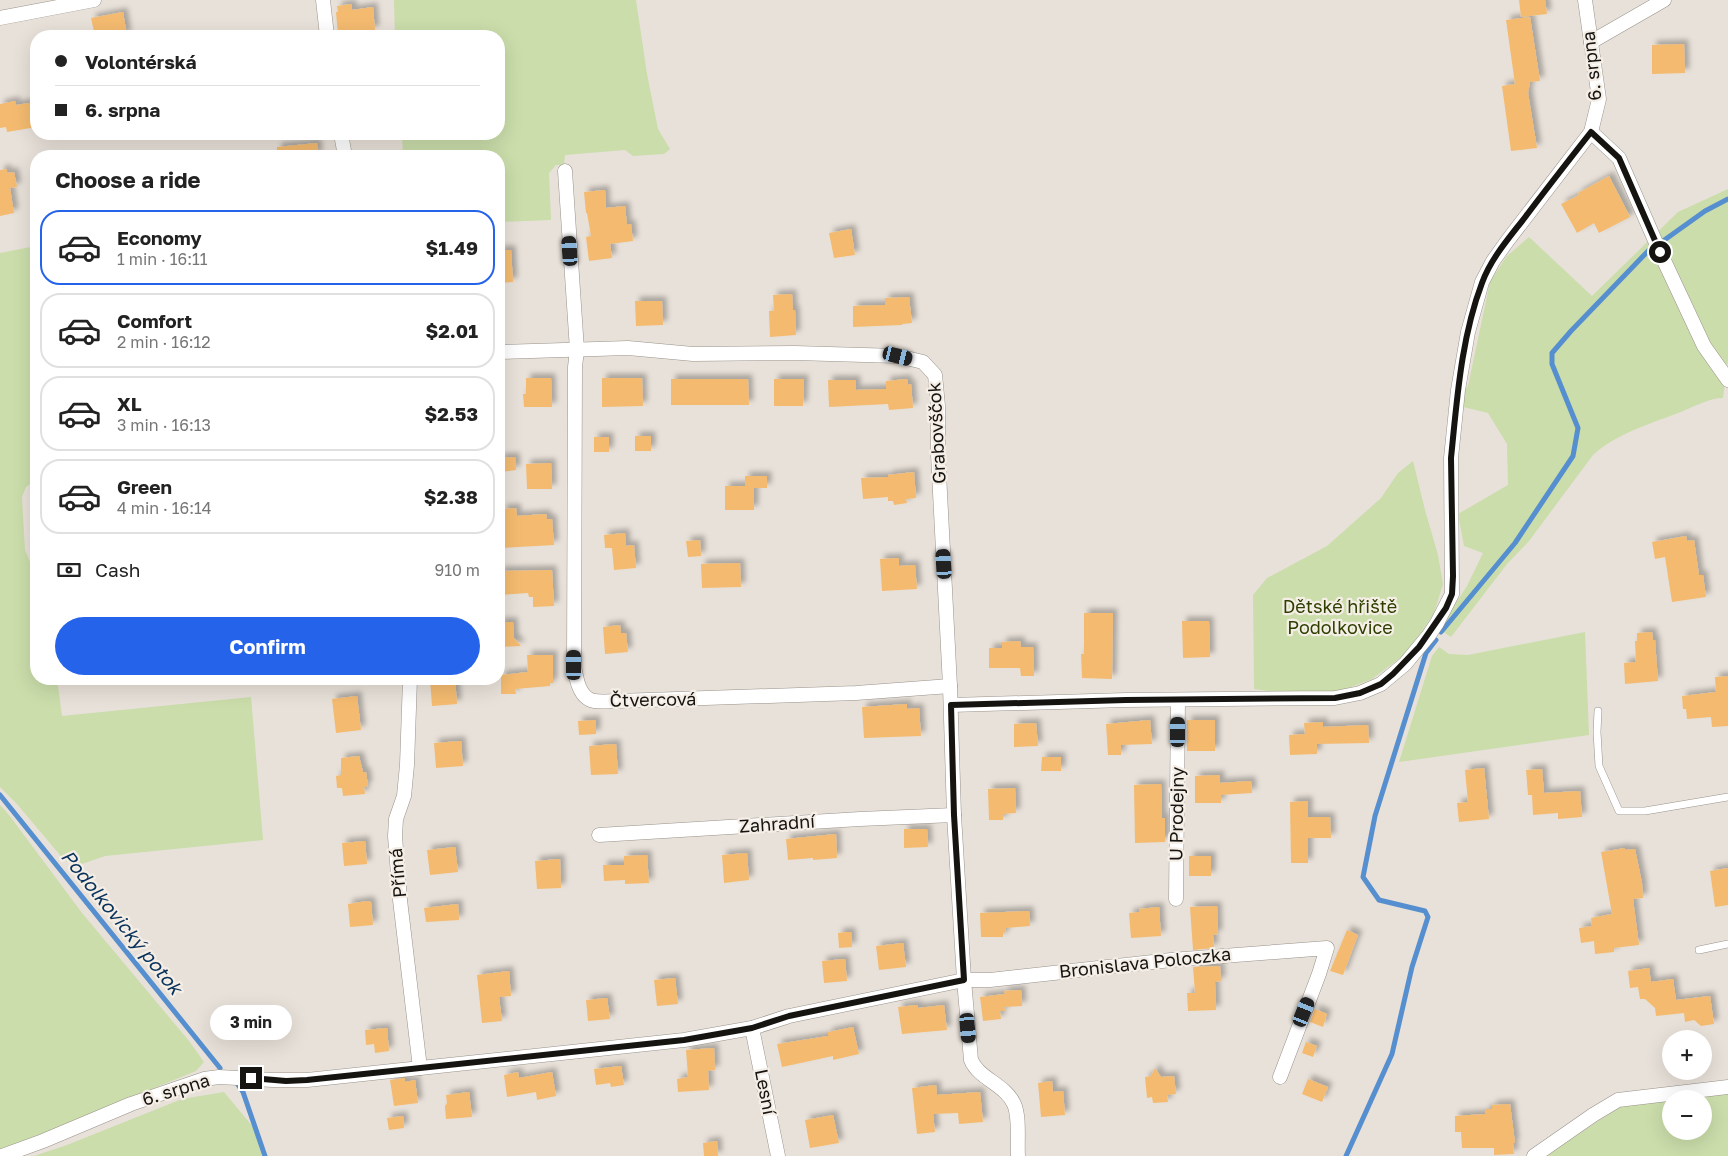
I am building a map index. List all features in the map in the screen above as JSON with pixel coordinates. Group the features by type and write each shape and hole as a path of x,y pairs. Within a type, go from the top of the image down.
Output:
{"street":[{"path":"0,18 94,0"},
{"path":"323,0 326,30"},
{"name":"6. srpna","path":"951,705 1032,702 1335,698 1360,693 1381,684 1404,664 1429,634 1446,608 1452,594 1451,458 1458,390 1468,332 1482,282 1508,240 1591,132 1599,99 1584,0"},
{"path":"1591,42 1664,0"},
{"path":"1591,132 1619,158 1704,346 1728,380"},
{"path":"565,171 577,350"},
{"name":"Grabovščok","path":"505,352 628,348 693,354 795,353 898,356 923,362 935,375 938,406 938,454 951,705"},
{"name":"Čtvercová","path":"577,350 575,377 574,665 577,683 583,693 593,701 618,701 856,693 950,686"},
{"name":"Přímá","path":"410,685 404,796 396,819 395,836 400,900 420,1068"},
{"name":"U Prodejny","path":"1176,899 1178,700"},
{"path":"951,705 954,815 971,1060 975,1069 1007,1093 1014,1105 1018,1156"},
{"name":"Zahradní","path":"599,835 954,815"},
{"name":"Bronislava Poloczka","path":"964,980 990,980 1188,958 1327,948 1280,1077"},
{"name":"6. srpna","path":"2,1156 131,1104 204,1079 220,1077 280,1081 307,1080 684,1040 752,1028 789,1016 964,980"},
{"name":"Lesní","path":"752,1028 778,1156"},
{"path":"1534,1156 1618,1100 1728,1087"}],"lane":[{"path":"1598,711 1599,766 1619,811 1645,811 1728,797"},
{"path":"1699,950 1728,944"}],"green space":[{"path":"394,0 636,0 647,74 658,129 670,149 664,154 633,156 625,150 565,155 564,165 556,165 549,173 551,220 505,222 505,150 403,150 402,140 505,140 505,30 395,30"},
{"path":"1728,189 1728,360 1723,398 1713,399 1636,429 1603,447 1593,455 1529,541 1507,564 1451,637 1439,629 1467,586 1483,553 1464,546 1458,514 1508,485 1507,444 1488,413 1451,404 1468,386 1490,282 1506,257 1529,237 1592,296 1678,212"},
{"path":"30,247 30,484 26,487 22,497 25,550 30,562 30,685 58,685 62,716 251,697 263,840 105,856 79,865 65,861 17,804 0,787 0,253"},
{"name":"Dětské hřiště Podolkovice","path":"1413,461 1438,555 1443,584 1434,613 1408,652 1372,679 1338,692 1275,692 1254,689 1253,595 1267,578 1327,546 1381,498 1398,473"},
{"path":"1585,632 1589,735 1399,762 1432,656 1439,647 1449,654 1468,655"},
{"path":"0,805 82,913 189,1041 204,1062 196,1071 0,1151"},
{"path":"1728,1091 1728,1156 1545,1156 1624,1104 1662,1099 1662,1140 1712,1140 1712,1093"},
{"path":"224,1092 253,1127 262,1156 34,1156 67,1145 182,1099"}],"building":[{"path":"1519,0 1545,0 1547,14 1521,17"},
{"path":"352,4 352,10 373,7 375,30 338,30 337,6"},
{"path":"123,12 126,30 94,30 91,18"},
{"path":"1530,17 1540,81 1530,82 1528,93 1537,148 1511,151 1502,86 1515,84 1506,20"},
{"path":"1684,44 1685,73 1652,74 1652,45"},
{"path":"15,101 16,105 30,103 30,128 7,132 6,127 0,128 0,104"},
{"path":"317,143 318,150 277,150 277,147"},
{"path":"7,169 7,173 14,172 17,187 10,188 14,213 0,216 0,170"},
{"path":"1609,176 1630,217 1599,233 1594,223 1577,233 1561,204"},
{"path":"605,190 606,208 625,206 627,225 631,224 633,241 610,244 612,258 589,261 586,237 591,236 584,192"},
{"path":"851,229 855,255 834,258 829,233"},
{"path":"505,250 511,250 513,282 505,283"},
{"path":"792,294 796,335 770,337 769,311 774,311 773,295"},
{"path":"909,297 912,323 853,327 853,306 885,305 885,298"},
{"path":"635,301 662,301 663,325 636,326"},
{"path":"526,378 551,378 552,407 524,407 523,394 526,394"},
{"path":"602,378 642,378 643,406 602,407"},
{"path":"671,379 748,379 749,405 671,405"},
{"path":"774,379 804,379 803,406 774,406"},
{"path":"907,379 908,385 911,384 913,408 889,410 888,404 829,407 828,380 856,380 856,390 886,389 886,381"},
{"path":"635,436 651,436 651,451 635,451"},
{"path":"594,437 609,437 609,452 594,452"},
{"path":"515,457 516,470 505,471 505,458"},
{"path":"551,463 552,489 527,489 526,464"},
{"path":"914,472 916,498 906,499 907,503 894,505 893,501 888,501 888,497 863,499 861,478 888,477 888,475"},
{"path":"745,476 767,476 767,488 754,488 754,510 725,510 725,486 745,486"},
{"path":"516,508 517,516 546,514 547,519 552,519 554,545 505,548 505,509"},
{"path":"625,533 626,546 634,545 636,568 614,570 612,548 605,548 604,535"},
{"path":"1686,536 1687,541 1694,540 1699,575 1703,575 1706,597 1672,602 1665,557 1655,559 1652,542"},
{"path":"700,540 701,556 688,557 686,541"},
{"path":"899,558 899,566 915,565 917,589 882,591 880,559"},
{"path":"740,563 741,587 702,588 701,564"},
{"path":"552,570 554,606 533,607 533,597 529,597 528,593 505,595 505,571"},
{"path":"1084,613 1113,613 1112,679 1082,678 1081,654 1084,654"},
{"path":"1182,621 1209,621 1210,657 1183,658"},
{"path":"505,622 513,622 514,638 521,646 505,647"},
{"path":"620,625 621,633 626,633 628,652 605,654 603,627"},
{"path":"1652,632 1653,640 1655,640 1658,681 1625,684 1624,663 1636,662 1635,641 1637,641 1637,633"},
{"path":"1020,641 1021,647 1033,647 1034,676 1021,676 1020,668 989,668 989,648 1002,648 1002,642"},
{"path":"527,655 553,655 553,683 550,683 550,686 515,689 516,694 501,694 501,685 505,685 505,675 528,672"},
{"path":"1728,676 1728,726 1712,727 1711,717 1687,719 1686,709 1683,709 1682,696 1716,692 1715,677"},
{"path":"430,685 455,685 457,704 432,706"},
{"path":"357,696 361,730 336,733 332,699"},
{"path":"907,704 907,709 919,708 921,736 864,738 862,707"},
{"path":"596,720 596,734 579,735 578,721"},
{"path":"1150,720 1152,744 1121,745 1121,755 1108,755 1106,724"},
{"path":"1187,720 1215,720 1215,751 1187,751"},
{"path":"1323,722 1323,727 1368,725 1369,743 1317,744 1317,754 1290,755 1289,735 1305,734 1304,723"},
{"path":"1036,723 1038,746 1014,747 1014,724"},
{"path":"461,741 463,766 436,768 434,743"},
{"path":"616,744 618,774 591,775 589,746"},
{"path":"359,756 363,772 366,772 368,786 364,787 365,794 343,796 342,788 337,788 336,776 341,775 341,758"},
{"path":"1042,757 1061,757 1061,771 1041,771"},
{"path":"1484,768 1489,819 1459,822 1457,803 1468,802 1465,770"},
{"path":"1542,769 1544,793 1580,791 1582,817 1558,819 1558,813 1533,815 1532,795 1528,795 1526,770"},
{"path":"1220,775 1220,783 1251,781 1252,793 1221,795 1221,803 1195,803 1195,776"},
{"path":"1161,784 1162,818 1165,818 1165,842 1135,843 1134,785"},
{"path":"1015,788 1016,813 1003,814 1003,820 989,820 988,789"},
{"path":"1308,801 1308,817 1330,817 1331,838 1308,838 1308,863 1291,863 1290,802"},
{"path":"904,829 927,829 928,847 904,848"},
{"path":"836,834 837,858 788,860 786,839"},
{"path":"365,841 367,864 344,866 342,843"},
{"path":"455,847 458,872 430,875 427,850"},
{"path":"1625,848 1625,850 1635,849 1642,883 1643,898 1633,899 1639,945 1614,948 1614,952 1595,954 1594,941 1581,943 1579,928 1592,926 1591,918 1612,914 1601,852"},
{"path":"747,853 749,880 724,883 722,855"},
{"path":"647,855 649,883 625,884 625,880 604,881 603,865 624,865 624,856"},
{"path":"1189,856 1211,856 1211,876 1189,876"},
{"path":"560,859 561,888 537,889 535,861"},
{"path":"1728,868 1728,905 1715,907 1710,871"},
{"path":"371,902 373,925 350,927 348,904"},
{"path":"458,904 459,920 426,922 424,908"},
{"path":"1217,906 1218,934 1213,935 1214,948 1193,950 1190,907"},
{"path":"1159,907 1161,936 1131,938 1129,913 1139,912 1139,909"},
{"path":"1029,911 1030,926 1006,928 1003,937 981,937 980,913"},
{"path":"1347,930 1358,935 1343,975 1330,971"},
{"path":"851,932 852,947 839,948 838,933"},
{"path":"903,943 906,967 879,970 876,946"},
{"path":"845,959 847,981 824,983 822,961"},
{"path":"1220,966 1221,981 1215,982 1216,1010 1188,1011 1187,993 1195,993 1193,967"},
{"path":"1649,968 1651,982 1673,979 1676,1000 1710,996 1714,1024 1701,1026 1694,1020 1685,1022 1684,1013 1656,1016 1655,1008 1645,999 1640,999 1638,987 1630,988 1628,971"},
{"path":"509,971 511,996 499,997 502,1021 482,1023 477,975"},
{"path":"675,978 678,1004 657,1006 654,980"},
{"path":"1021,990 1022,1006 1004,1007 1005,1011 1000,1011 1001,1019 983,1021 980,997 1005,994 1004,991"},
{"path":"607,998 610,1019 588,1021 586,1000"},
{"path":"917,1005 918,1008 944,1005 947,1030 902,1034 898,1007"},
{"path":"1315,1009 1327,1014 1323,1027 1310,1022"},
{"path":"853,1027 859,1054 833,1060 833,1056 782,1067 777,1044 828,1036 828,1032"},
{"path":"387,1028 389,1051 375,1053 374,1044 366,1045 365,1030"},
{"path":"1306,1042 1317,1046 1313,1057 1302,1053"},
{"path":"714,1048 715,1070 708,1071 709,1090 678,1092 677,1079 688,1077 686,1050"},
{"path":"621,1066 624,1085 611,1087 610,1083 596,1085 594,1069"},
{"path":"1155,1068 1161,1077 1174,1076 1176,1094 1167,1095 1168,1102 1153,1103 1152,1097 1147,1098 1145,1077 1151,1076"},
{"path":"518,1072 519,1078 552,1072 556,1096 537,1100 536,1092 507,1097 504,1075"},
{"path":"405,1078 405,1082 415,1080 418,1103 394,1106 390,1080"},
{"path":"1308,1079 1328,1087 1322,1102 1302,1094"},
{"path":"1052,1081 1053,1092 1063,1091 1065,1115 1041,1117 1038,1083"},
{"path":"936,1085 937,1095 980,1092 983,1122 959,1124 958,1113 933,1114 935,1132 917,1134 912,1088"},
{"path":"469,1092 472,1117 446,1119 446,1095"},
{"path":"1510,1104 1515,1143 1513,1143 1514,1154 1494,1155 1494,1148 1462,1148 1461,1132 1455,1132 1455,1116 1486,1114 1485,1109 1492,1109 1492,1105"},
{"path":"833,1115 839,1143 810,1148 805,1120"},
{"path":"403,1116 404,1128 389,1130 387,1118"},
{"path":"717,1141 718,1156 704,1156 703,1143"}],"waterway":[{"path":"1663,241 1705,211 1728,199"},
{"path":"1441,632 1515,543 1573,456 1578,428 1552,364 1552,353 1649,250"},
{"path":"1346,1156 1392,1054 1412,967 1428,917 1425,911 1379,900 1363,877 1375,816 1426,653 1436,640"},
{"name":"Podolkovický potok","path":"0,795 220,1068"},
{"name":"Podolkovický potok","path":"237,1083 243,1092 265,1156"}],"route":[{"path":"251,1078 286,1081 307,1080 684,1040 752,1028 789,1016 964,980 954,815 951,705 1013,702 1335,698 1360,693 1381,684 1404,664 1419,647 1446,608 1452,594 1451,458 1458,390 1468,332 1482,282 1493,261 1508,240 1591,132 1619,158 1660,252"}]}
